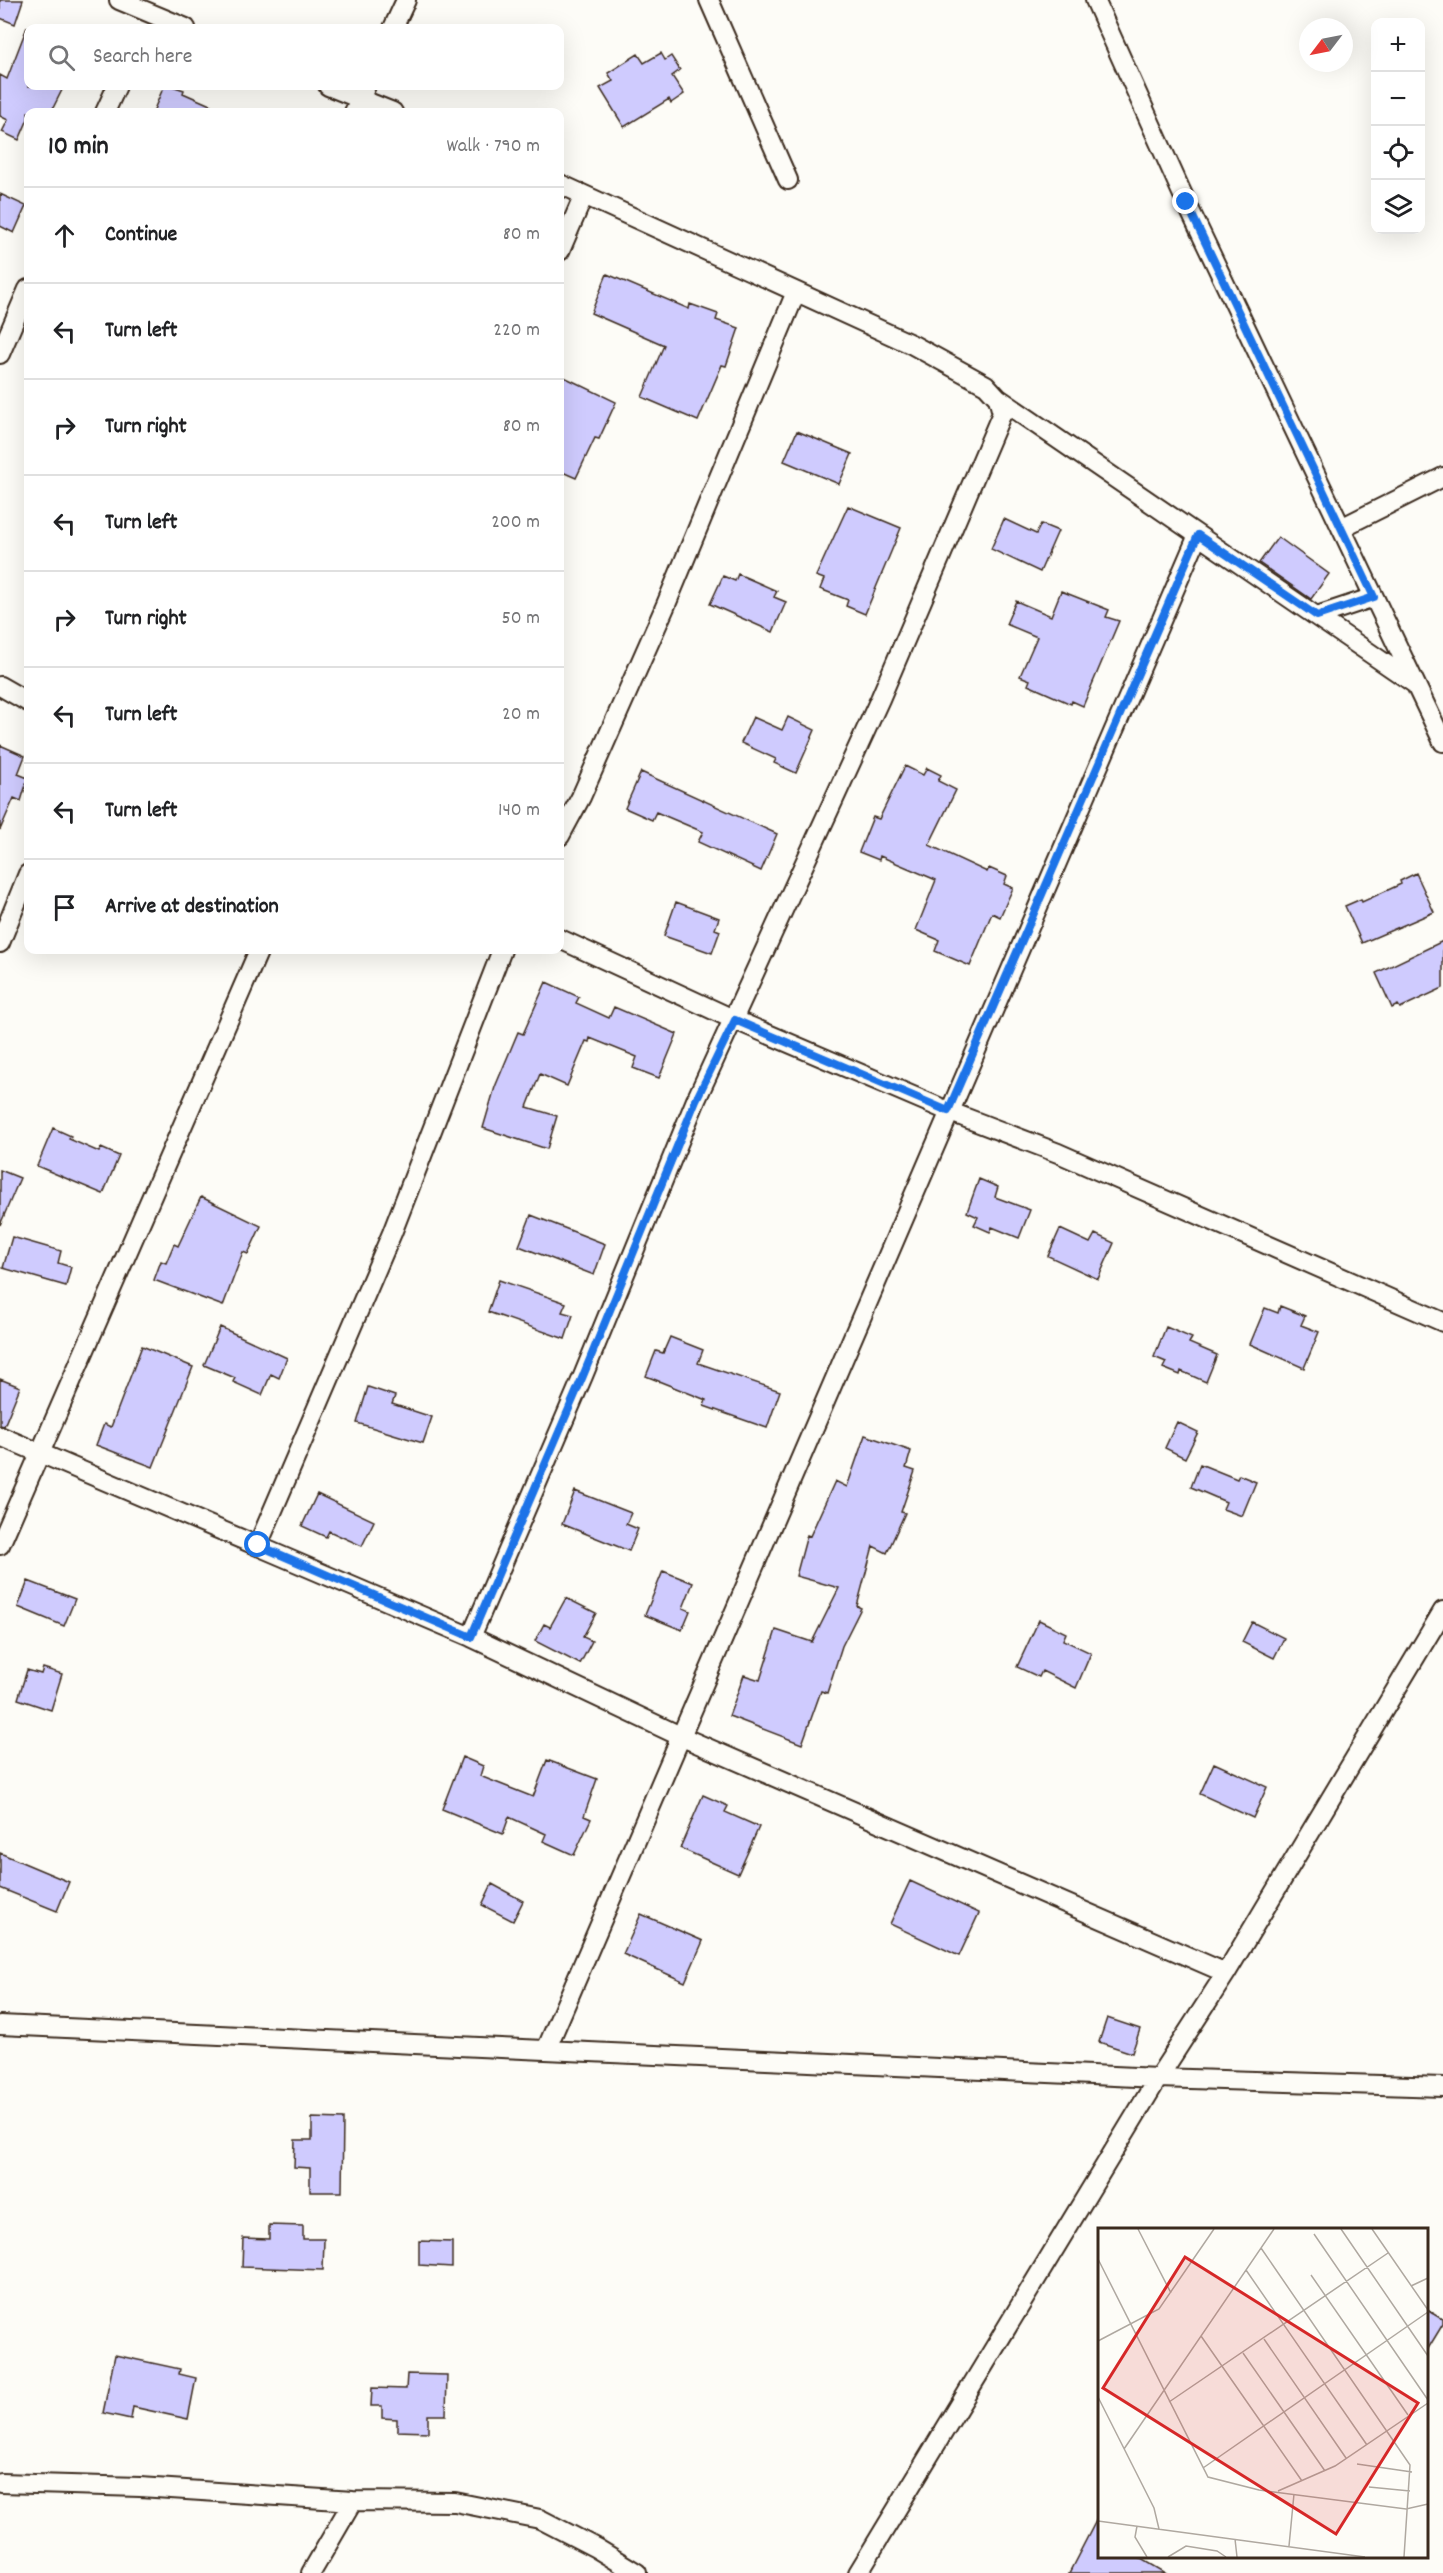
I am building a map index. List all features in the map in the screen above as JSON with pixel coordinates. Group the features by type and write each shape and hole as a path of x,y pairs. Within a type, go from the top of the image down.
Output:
{"street":[{"path":"119,0 145,21 163,24"},
{"path":"395,24 406,0"},
{"path":"709,0 788,180"},
{"path":"1095,0 1186,202 1443,742"},
{"path":"107,108 115,90"},
{"path":"338,90 383,108"},
{"path":"564,186 913,345 986,385 998,398 1415,684"},
{"path":"564,242 584,195"},
{"path":"564,829 581,797 665,607 796,292"},
{"path":"0,354 24,298"},
{"path":"471,1637 583,1376 696,1100 735,1020 880,699 993,435 1002,413 998,398"},
{"path":"1341,528 1443,477"},
{"path":"546,2050 948,1111 1198,535"},
{"path":"1317,616 1374,597"},
{"path":"0,686 24,700"},
{"path":"0,943 24,884"},
{"path":"564,941 735,1020 948,1111 1058,1153 1443,1322"},
{"path":"0,1545 257,954"},
{"path":"258,1545 392,1233 500,954"},
{"path":"0,1436 471,1637 680,1736 1226,1973"},
{"path":"858,2573 1158,2078 1226,1973 1443,1611"},
{"path":"0,2025 1158,2078 1443,2087"},
{"path":"0,2483 140,2487 353,2501 456,2502 540,2519 596,2547 637,2573"},
{"path":"311,2573 353,2501"}],"building":[{"path":"0,0 23,0 15,24 0,18"},
{"path":"24,35 24,90 62,90 53,108 24,108 24,128 19,140 2,132 8,120 0,116 0,75 7,79"},
{"path":"661,53 665,60 671,56 680,70 672,76 684,94 671,103 669,99 624,127 600,88 613,81 608,73 638,54 644,63"},
{"path":"162,90 184,90 183,93 217,108 155,108"},
{"path":"0,194 24,205 24,210 14,233 0,226"},
{"path":"607,274 689,309 690,304 718,314 716,320 739,328 726,366 722,365 698,421 642,397 664,345 591,313"},
{"path":"564,377 616,402 599,439 595,438 576,478 564,473"},
{"path":"797,431 852,454 839,484 784,461"},
{"path":"848,506 901,528 865,614 846,606 848,600 820,589 824,579 816,576"},
{"path":"1004,519 1036,534 1041,524 1058,531 1040,572 991,549"},
{"path":"1278,537 1329,574 1311,599 1259,563"},
{"path":"738,574 777,591 774,597 786,602 773,632 710,604 723,576 735,581"},
{"path":"1061,591 1109,610 1106,617 1119,621 1083,706 1072,701 1071,704 1028,685 1030,680 1020,676 1037,637 1006,624 1016,601 1051,616"},
{"path":"753,717 782,730 788,717 815,730 796,773 774,763 776,759 741,743"},
{"path":"0,745 24,756 18,774 24,776 24,791 21,801 14,798 0,830"},
{"path":"905,766 923,775 927,768 941,775 938,781 956,790 929,845 987,872 989,868 1007,876 1004,884 1013,888 1000,917 992,913 970,966 935,951 939,940 916,930 936,880 880,856 879,860 859,852 873,817 879,819"},
{"path":"641,772 777,834 761,871 698,842 703,832 656,812 652,820 625,808"},
{"path":"1416,873 1434,912 1362,943 1345,906 1361,899 1362,902 1401,884 1400,881"},
{"path":"676,902 719,918 715,929 720,931 712,953 664,936"},
{"path":"1443,941 1443,988 1400,1008 1398,1005 1392,1008 1376,973"},
{"path":"546,982 579,997 576,1003 609,1018 614,1007 677,1034 659,1078 633,1068 637,1057 590,1038 589,1042 586,1041 567,1086 540,1074 527,1107 557,1116 547,1149 483,1128 495,1087 518,1032 523,1034"},
{"path":"53,1128 71,1136 69,1139 99,1152 101,1148 119,1156 103,1194 37,1166"},
{"path":"0,1170 20,1178 0,1225"},
{"path":"979,1179 998,1187 995,1197 1030,1210 1019,1238 992,1227 990,1232 974,1225 978,1217 967,1212"},
{"path":"201,1197 261,1226 248,1254 243,1252 223,1306 154,1280 161,1261 166,1263 174,1244 178,1246"},
{"path":"531,1215 605,1244 594,1275 519,1246"},
{"path":"1060,1229 1090,1243 1095,1234 1114,1243 1098,1279 1048,1256"},
{"path":"12,1237 61,1251 58,1263 71,1267 66,1286 3,1268"},
{"path":"499,1280 566,1303 562,1312 573,1315 565,1339 488,1312"},
{"path":"1280,1306 1305,1316 1301,1325 1319,1332 1304,1368 1250,1344 1265,1308 1278,1313"},
{"path":"220,1327 287,1358 279,1378 271,1374 262,1395 233,1382 235,1378 204,1365"},
{"path":"1166,1327 1192,1338 1189,1343 1217,1355 1206,1382 1181,1371 1180,1375 1163,1368 1166,1362 1154,1357"},
{"path":"670,1337 703,1350 698,1363 780,1391 767,1428 704,1406 706,1400 646,1376 656,1351 663,1353"},
{"path":"142,1346 193,1367 153,1467 96,1445 104,1424 111,1427"},
{"path":"0,1379 20,1387 4,1426 0,1425"},
{"path":"368,1387 395,1396 392,1404 432,1417 423,1443 357,1423"},
{"path":"1177,1422 1198,1432 1185,1458 1165,1448"},
{"path":"865,1435 911,1451 906,1468 915,1471 901,1512 905,1513 887,1553 873,1546 857,1606 861,1608 842,1646 827,1693 821,1691 802,1744 729,1716 744,1675 760,1680 776,1630 812,1642 839,1588 796,1576 807,1535 810,1536 835,1481 847,1487"},
{"path":"1200,1464 1237,1479 1239,1475 1256,1482 1242,1516 1223,1509 1226,1502 1191,1487"},
{"path":"575,1491 631,1513 626,1524 638,1529 629,1551 562,1524"},
{"path":"317,1494 374,1521 362,1546 329,1531 326,1537 302,1526"},
{"path":"663,1571 693,1583 683,1608 690,1611 682,1630 645,1615"},
{"path":"28,1581 75,1599 64,1626 18,1607"},
{"path":"566,1598 596,1613 583,1637 592,1641 580,1664 535,1641 544,1624 550,1627"},
{"path":"1039,1620 1066,1633 1063,1640 1091,1653 1076,1688 1042,1671 1039,1677 1017,1667"},
{"path":"1252,1622 1284,1638 1274,1658 1242,1642"},
{"path":"43,1668 62,1674 51,1710 18,1699 27,1670 41,1674"},
{"path":"462,1757 483,1766 480,1776 533,1797 547,1760 597,1779 584,1816 591,1819 574,1855 543,1841 546,1834 509,1817 503,1834 442,1809"},
{"path":"1214,1763 1267,1787 1253,1818 1200,1794"},
{"path":"703,1795 728,1806 725,1812 759,1827 738,1874 680,1848"},
{"path":"0,1853 69,1882 57,1911 0,1888"},
{"path":"910,1881 979,1913 959,1956 890,1924"},
{"path":"492,1884 523,1901 513,1921 482,1905"},
{"path":"641,1914 703,1941 685,1982 623,1954"},
{"path":"1107,2018 1140,2029 1132,2053 1099,2042"},
{"path":"312,2118 343,2119 342,2192 310,2192 310,2168 294,2167 295,2140 312,2140"},
{"path":"269,2225 303,2226 303,2239 324,2239 323,2270 242,2267 243,2238 269,2239"},
{"path":"419,2241 452,2242 452,2267 419,2265"},
{"path":"1428,2310 1443,2319 1443,2324 1428,2349"},
{"path":"115,2355 180,2369 179,2374 196,2378 188,2419 133,2407 131,2419 103,2413"},
{"path":"407,2374 447,2375 446,2415 428,2415 428,2432 397,2431 397,2419 382,2418 382,2406 371,2406 372,2388 406,2389"},
{"path":"1098,2517 1098,2558 1139,2558 1165,2573 1069,2573"}],"route":[{"path":"258,1545 471,1637 583,1376 696,1100 735,1020 948,1111 1198,535 1317,616 1374,597 1186,202"}]}
